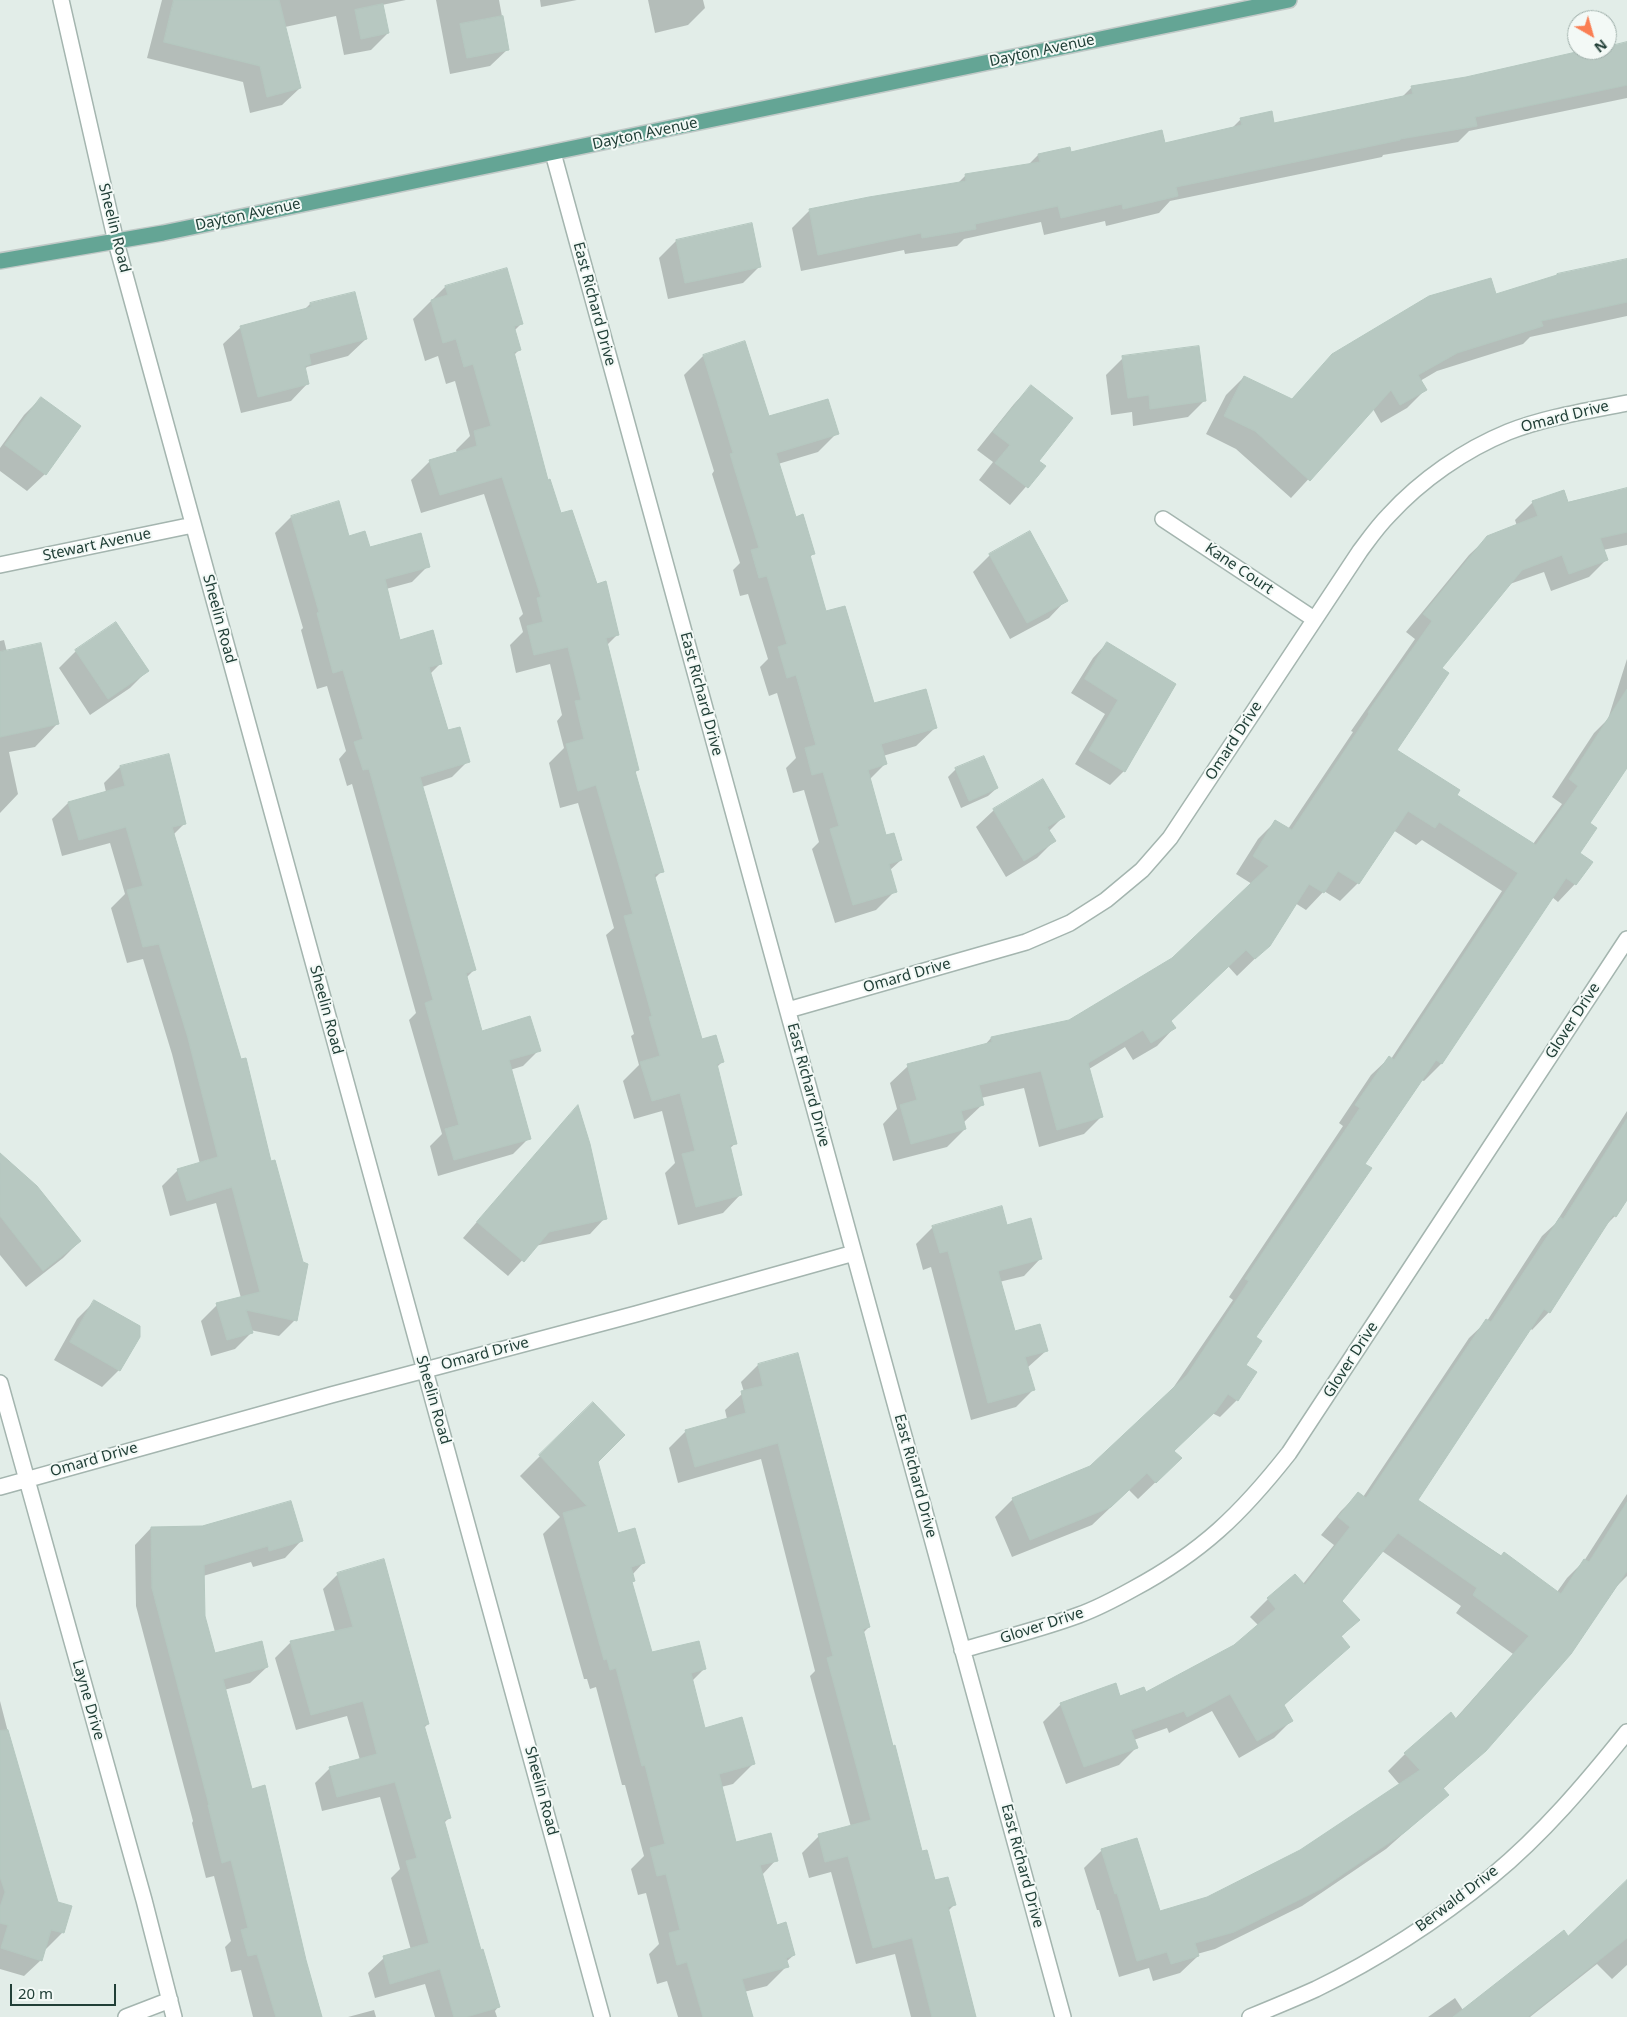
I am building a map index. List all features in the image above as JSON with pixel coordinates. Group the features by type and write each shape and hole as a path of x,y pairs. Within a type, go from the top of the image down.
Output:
{"main road":[{"name":"Dayton Avenue","path":"0,261 116,242 1289,0"}],"street":[{"name":"Sheelin Road","path":"62,0 116,242 602,2017"},
{"name":"East Richard Drive","path":"553,153 1063,2017"},
{"name":"Omard Drive","path":"788,1010 1026,942 1070,923 1106,900 1142,870 1170,838 1314,619 1360,551 1389,514 1428,479 1472,450 1508,432 1547,419 1627,403"},
{"name":"Kane Court","path":"1163,519 1314,619"},
{"name":"Stewart Avenue","path":"0,565 193,525"},
{"name":"Glover Drive","path":"962,1650 1078,1616 1105,1604 1168,1570 1201,1546 1260,1491 1289,1454 1627,939"},
{"name":"Omard Drive","path":"0,1487 854,1254"},
{"name":"Layne Drive","path":"0,1383 144,1900 174,2017"},
{"name":"Berwald Drive","path":"1250,2017 1317,1988 1376,1956 1436,1918 1485,1881 1541,1830 1593,1774 1627,1732"},
{"path":"126,2017 170,2000"}],"building":[{"path":"174,0 279,0 301,88 267,97 260,66 164,42"},
{"path":"383,4 389,33 361,39 355,10"},
{"path":"503,16 509,50 467,58 460,24"},
{"path":"1627,42 1627,85 1475,117 1477,126 1400,139 1176,187 1178,196 1123,209 1122,204 1061,218 1058,206 975,224 976,229 922,238 921,233 818,255 809,209 966,181 965,174 1040,162 1038,154 1070,147 1071,152 1162,130 1165,143 1242,125 1240,118 1272,111 1274,123 1413,94 1411,86 1466,77 1567,54 1567,60 1617,60 1617,44"},
{"path":"752,223 761,267 685,283 676,240"},
{"path":"1627,259 1627,302 1541,321 1543,326 1457,353 1418,375 1427,390 1400,405 1391,390 1310,481 1255,431 1224,416 1244,376 1292,399 1332,354 1429,296 1491,278 1496,294 1557,274"},
{"path":"507,268 523,324 514,326 521,350 514,352 548,480 550,479 561,513 572,510 597,584 606,581 619,635 606,638 639,770 635,771 664,872 654,874 702,1039 716,1035 724,1062 717,1064 737,1144 730,1145 742,1195 696,1207 682,1154 695,1151 680,1093 652,1101 640,1062 660,1056 649,1017 652,1016 624,916 633,914 596,785 578,791 566,744 584,739 575,701 581,700 568,647 534,655 527,626 543,622 537,598 541,597 502,477 440,495 429,460 477,446 474,431 491,426 473,364 464,367 456,339 443,343 431,300 448,295 445,286"},
{"path":"355,292 367,339 309,354 311,364 305,366 309,384 258,397 240,326 311,307 310,303"},
{"path":"745,341 769,416 828,399 839,434 776,453 796,517 803,514 815,554 810,555 826,611 845,606 874,703 926,689 937,728 881,744 887,764 868,770 886,835 894,833 902,860 889,864 897,892 853,905 830,829 839,826 823,772 812,775 805,748 816,745 796,675 787,678 778,647 787,644 767,576 759,578 751,550 759,548 730,454 733,453 703,355"},
{"path":"1199,346 1206,401 1150,409 1149,395 1128,398 1122,356"},
{"path":"1031,385 1073,418 1039,461 1046,466 1028,488 995,463 1010,445 993,432"},
{"path":"41,397 81,426 46,475 5,445"},
{"path":"1627,488 1627,532 1600,538 1608,560 1569,574 1562,555 1522,570 1442,668 1449,673 1397,750 1460,790 1457,795 1536,845 1578,786 1569,779 1627,689 1627,768 1590,823 1597,828 1580,853 1593,862 1576,885 1566,878 1442,1064 1436,1060 1365,1164 1372,1168 1256,1337 1262,1341 1246,1365 1257,1372 1238,1401 1228,1394 1216,1411 1174,1451 1182,1458 1156,1483 1147,1473 1111,1507 1030,1540 1012,1498 1090,1466 1187,1375 1249,1281 1245,1279 1360,1108 1355,1105 1389,1056 1394,1060 1518,873 1439,822 1435,828 1408,811 1359,884 1338,871 1324,893 1309,884 1270,946 1255,959 1246,950 1171,1021 1176,1028 1151,1043 1143,1030 1088,1063 1103,1117 1057,1130 1041,1071 979,1085 984,1105 961,1111 966,1129 911,1144 900,1105 917,1100 907,1064 992,1042 991,1037 1069,1020 1172,958 1269,866 1253,856 1275,820 1292,830 1369,714 1368,712 1432,621 1423,614 1487,536 1538,516 1532,501 1564,490 1568,502"},
{"path":"339,501 349,536 365,531 370,547 421,533 430,567 385,579 400,640 433,630 442,664 429,667 448,730 460,727 470,762 420,777 476,970 466,973 482,1031 530,1016 541,1051 509,1060 531,1139 454,1160 445,1129 459,1125 425,1003 433,1000 369,769 363,770 354,742 363,739 343,670 333,673 317,613 319,612 291,516"},
{"path":"1030,531 1068,601 1027,623 989,554"},
{"path":"116,622 149,671 108,699 75,650"},
{"path":"1107,642 1176,684 1125,772 1089,750 1118,700 1085,679"},
{"path":"41,643 59,724 0,737 0,652"},
{"path":"169,754 186,824 172,827 241,1059 246,1058 271,1161 275,1160 303,1262 308,1264 297,1321 246,1310 253,1333 227,1340 216,1303 260,1292 232,1187 187,1201 177,1169 218,1157 188,1038 159,944 143,947 127,890 143,886 126,827 79,840 68,802 125,786 120,766"},
{"path":"984,756 998,788 969,801 955,768"},
{"path":"1043,779 1065,817 1047,827 1056,841 1024,861 993,809"},
{"path":"578,1105 590,1144 607,1219 549,1232 524,1262 477,1222"},
{"path":"1627,1119 1627,1200 1616,1217 1613,1215 1550,1313 1544,1309 1418,1500 1501,1556 1504,1552 1561,1594 1584,1559 1589,1562 1627,1502 1627,1571 1571,1654 1486,1751 1443,1788 1449,1795 1405,1832 1321,1889 1234,1932 1195,1943 1199,1956 1171,1964 1167,1952 1137,1961 1117,1893 1115,1894 1101,1849 1137,1838 1160,1911 1207,1897 1300,1850 1420,1770 1404,1753 1451,1712 1456,1719 1529,1636 1473,1595 1477,1588 1398,1533 1342,1601 1360,1620 1341,1636 1350,1647 1284,1705 1293,1721 1257,1741 1230,1694 1187,1717 1184,1711 1131,1730 1138,1748 1084,1767 1060,1703 1116,1683 1120,1696 1144,1687 1146,1692 1234,1645 1276,1609 1267,1598 1295,1574 1305,1585 1350,1527 1338,1517 1358,1492 1366,1498 1486,1319 1491,1322 1560,1217 1563,1219"},
{"path":"0,1153 37,1186 81,1241 43,1271 0,1216"},
{"path":"1002,1206 1007,1225 1031,1218 1042,1259 998,1271 1015,1331 1040,1324 1048,1351 1025,1357 1035,1390 988,1403 948,1251 940,1253 932,1226"},
{"path":"94,1300 140,1326 140,1337 120,1371 70,1342"},
{"path":"798,1353 870,1627 863,1629 893,1746 895,1745 922,1851 927,1850 935,1880 948,1877 956,1905 948,1907 976,2017 932,2017 912,1938 873,1948 848,1856 825,1862 818,1834 871,1820 827,1658 833,1656 778,1443 695,1467 685,1430 746,1413 741,1391 763,1386 758,1364"},
{"path":"593,1402 625,1435 598,1462 618,1533 635,1528 645,1563 631,1567 635,1581 632,1582 652,1652 699,1641 706,1669 691,1673 705,1728 742,1717 755,1764 719,1774 736,1842 771,1833 778,1861 760,1865 777,1925 786,1922 795,1955 786,1958 789,1967 742,1979 753,2017 703,2017 687,1962 677,1965 669,1933 680,1930 666,1874 657,1876 650,1848 665,1844 645,1765 642,1766 616,1668 610,1670 607,1659 604,1660 563,1513 587,1506 539,1455"},
{"path":"291,1501 303,1541 269,1551 268,1546 204,1565 205,1616 215,1653 262,1641 268,1667 223,1679 252,1789 265,1785 306,1960 322,2017 276,2017 257,1954 248,1956 241,1930 248,1928 231,1860 222,1863 209,1805 152,1588 151,1527 202,1526"},
{"path":"384,1559 429,1724 424,1725 451,1818 444,1820 481,1950 483,1949 500,2007 466,2017 454,2017 440,1969 390,1984 383,1956 429,1943 406,1861 417,1858 395,1782 337,1797 329,1767 377,1754 363,1701 311,1715 290,1641 353,1627 337,1573"},
{"path":"8,1730 58,1902 72,1906 64,1933 51,1930 42,1961 1,1948 8,1925 0,1923 0,1907 5,1892 0,1877 0,1731"},
{"path":"1627,1880 1627,1938 1528,2017 1453,2017 1564,1930 1568,1936"}]}
